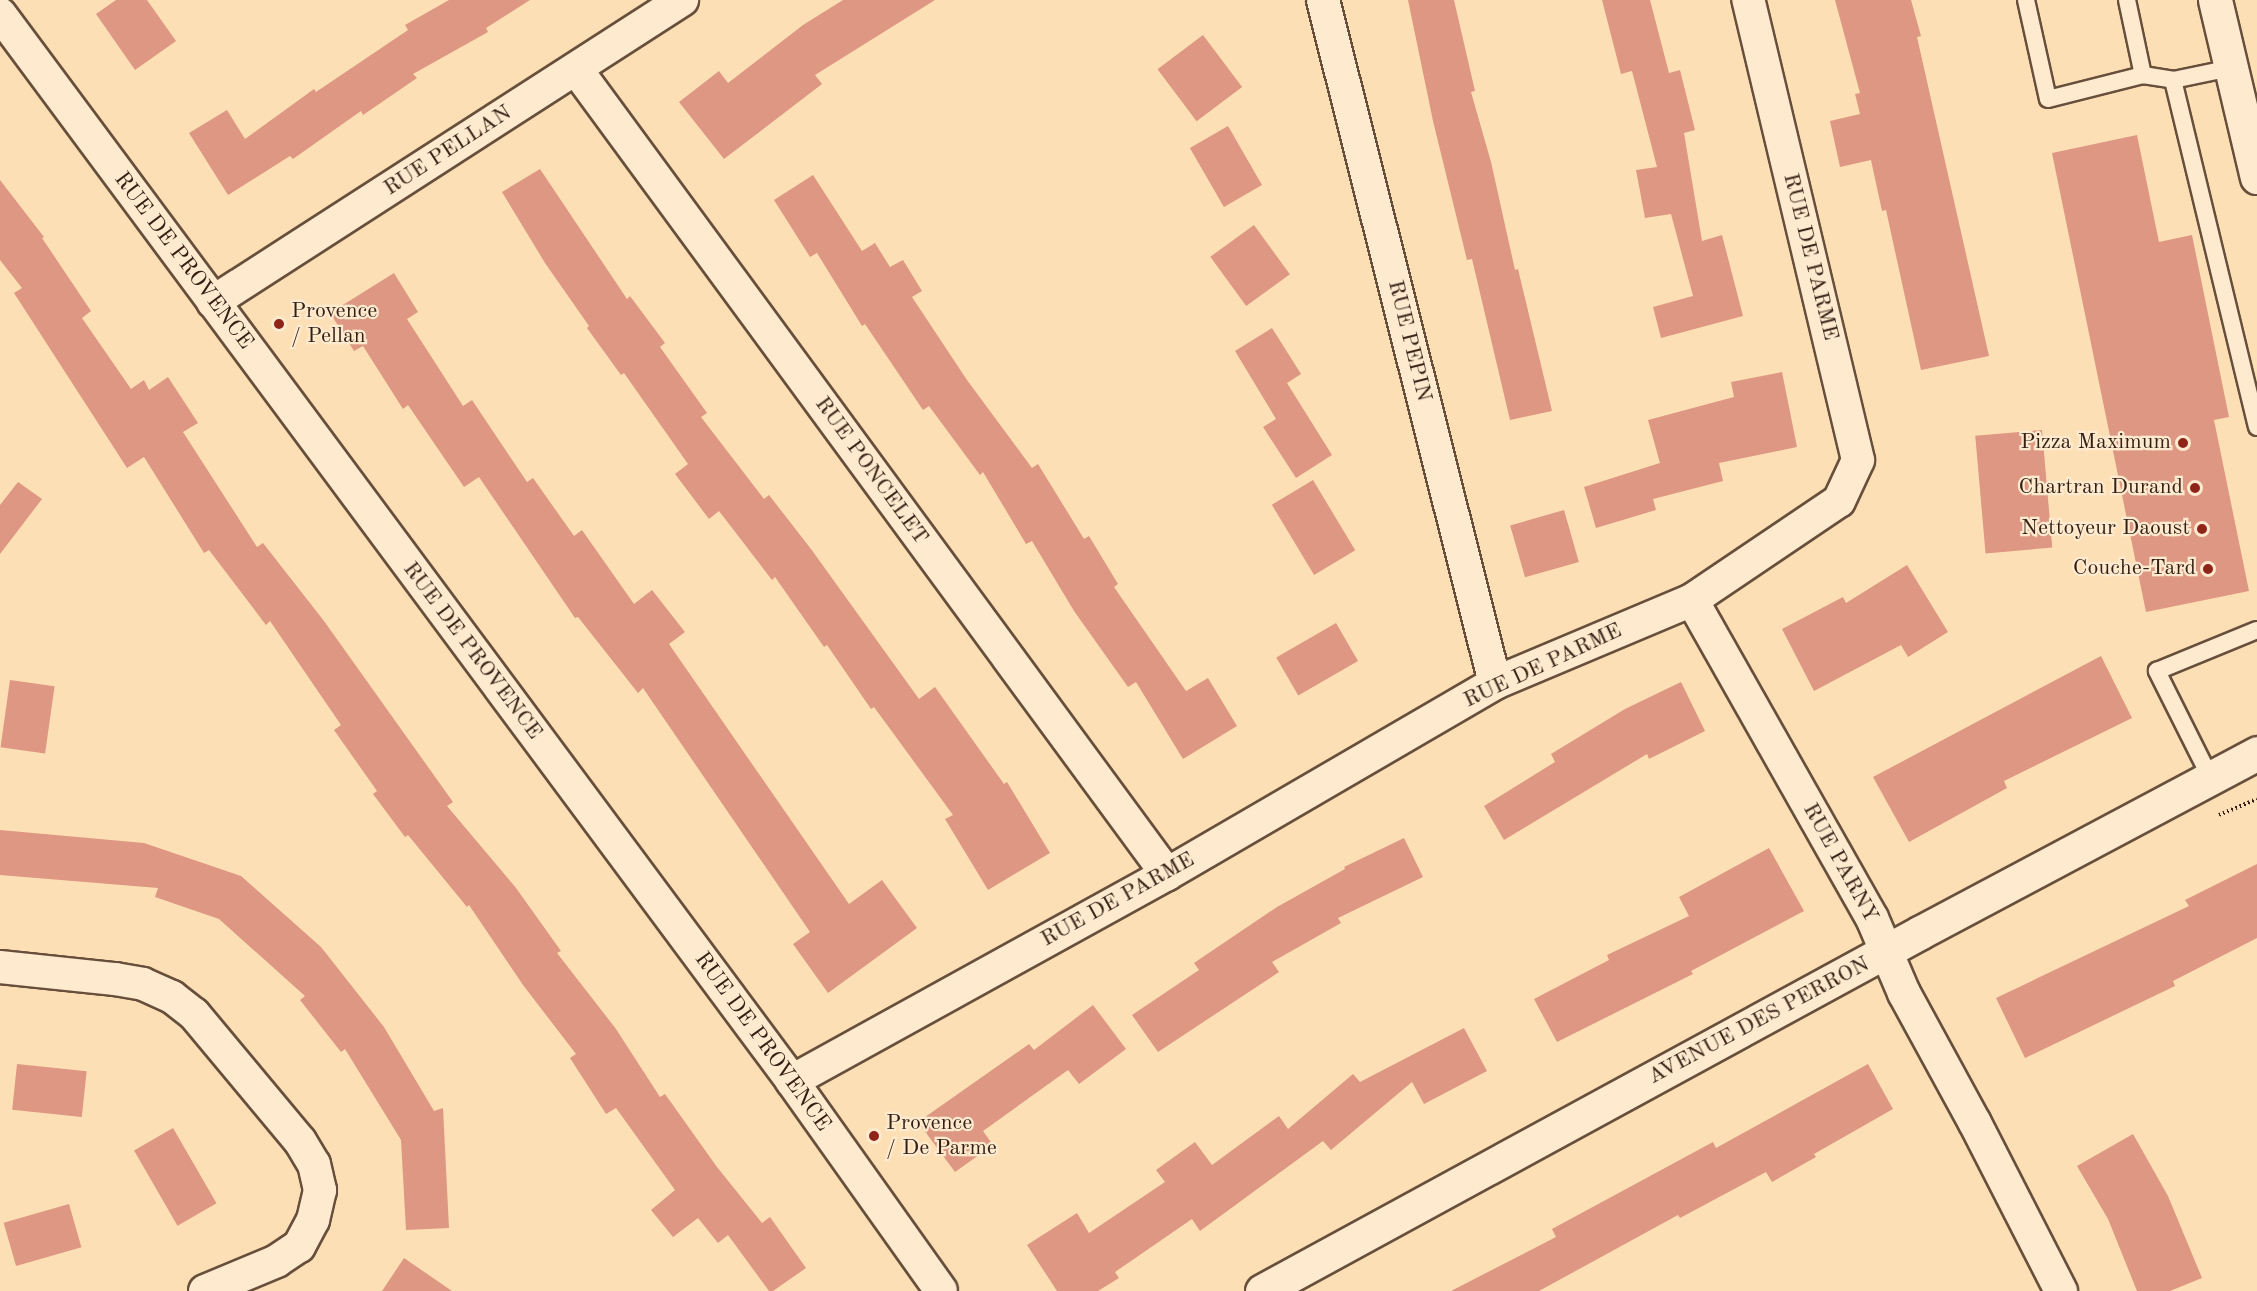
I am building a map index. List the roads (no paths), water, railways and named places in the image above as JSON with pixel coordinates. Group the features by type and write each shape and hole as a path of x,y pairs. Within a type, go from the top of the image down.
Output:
{"street":[{"name":"RUE PELLAN","path":"213,302 682,0"},
{"name":"RUE PEPIN","path":"1323,0 1495,683"},
{"name":"RUE DE PARME","path":"792,1081 1167,874 1495,683 1692,600 1839,501 1858,460 1748,0"},
{"path":"2215,0 2257,177"},
{"name":"RUE DE PROVENCE","path":"0,14 792,1081 941,1291"},
{"name":"RUE PONCELET","path":"576,69 1167,874"},
{"name":"RUE PARNY","path":"1692,600 1872,918 1904,993 1980,1133 2061,1291"},
{"name":"AVENUE DES PERRON","path":"1262,1291 2257,753"},
{"path":"0,967 115,979 143,984 172,997 194,1014 300,1142 314,1164 320,1190 313,1220 298,1246 277,1261 205,1291"}],"lane":[{"path":"2026,0 2048,99 2143,75 2174,80 2230,68"},
{"path":"2127,0 2143,75"},
{"path":"2174,80 2257,427"},
{"path":"2210,777 2157,671 2257,630"}],"place":[{"name":"Provence / Pellan","path":"279,324"},
{"name":"Pizza Maximum","path":"2183,443"},
{"name":"Chartran Durand","path":"2195,488"},
{"name":"Nettoyeur Daoust","path":"2202,529"},
{"name":"Couche-Tard","path":"2208,569"},
{"name":"Provence / De Parme","path":"874,1136"}]}
